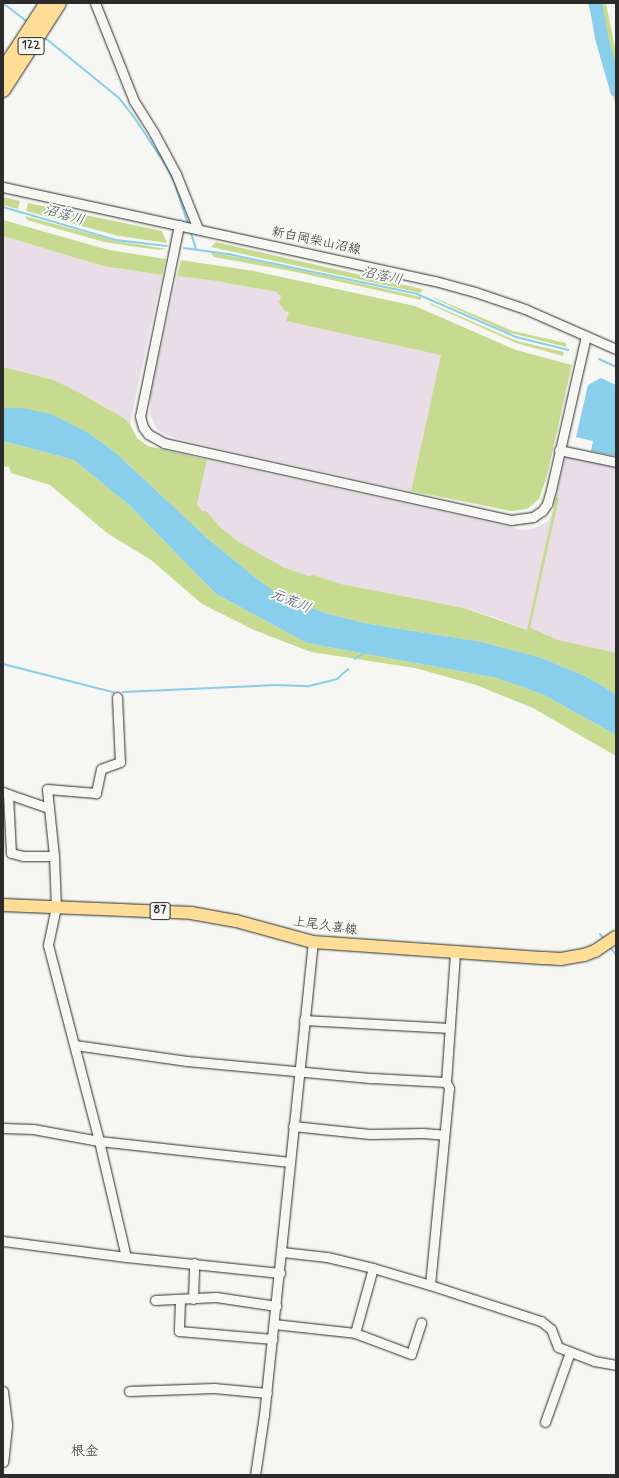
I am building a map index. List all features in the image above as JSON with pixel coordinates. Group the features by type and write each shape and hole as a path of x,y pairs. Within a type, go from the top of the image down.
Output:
{"highway":[{"name":"122","path":"3,70 47,3"},
{"name":"122","path":"3,90 59,3"}],"main road":[{"name":"上尾久喜線","path":"3,905 191,914 236,921 313,942 455,953 561,959 584,955 596,951 616,937"}],"street":[{"path":"95,3 134,101 154,133 176,174 198,229"},
{"name":"新白岡柴山沼線","path":"3,187 435,281 475,292 525,309 616,350"},
{"path":"180,226 141,404 140,416 143,427 155,439 171,445 511,520 533,517 547,504 586,336"},
{"path":"559,450 616,462"},
{"path":"117,697 120,762 101,769 96,793 47,789 54,856 56,907 48,945 99,1141 126,1258"},
{"path":"49,808 5,793 12,853 23,856 54,856"},
{"path":"255,1475 273,1339 293,1126 313,942"},
{"path":"430,1285 449,1088 446,1082 455,953"},
{"path":"304,1020 450,1028"},
{"path":"75,1045 188,1061 299,1072 446,1082"},
{"path":"293,1126 370,1134 423,1133 444,1135"},
{"path":"3,1128 33,1129 99,1141 290,1162"},
{"path":"3,1241 126,1258 194,1263 280,1273"},
{"path":"282,1252 327,1257 373,1268 541,1321 551,1329 558,1347 594,1361 616,1365"},
{"path":"193,1299 194,1263"},
{"path":"355,1333 373,1268"},
{"path":"155,1300 216,1298 276,1306"},
{"path":"180,1300 179,1331 273,1339"},
{"path":"274,1324 355,1333 411,1354 421,1323"},
{"path":"545,1422 570,1352"},
{"path":"129,1391 214,1388 267,1393"},
{"path":"3,1391 7,1426 3,1462"}],"shaded area":[{"path":"3,236 103,266 162,275 130,424 124,418 102,405 54,380 3,367"},
{"path":"177,276 216,281 277,292 445,338 411,491 187,441 166,435 157,429 150,415 151,394"},
{"path":"569,455 616,466 616,677 543,636 494,617 464,608 341,584 314,575 309,577 283,567 239,542 221,528 206,511 202,511 197,505 207,460 524,530 533,529 548,521 553,511 565,458"}],"green space":[{"path":"588,3 593,3 600,40 616,95 616,107"},
{"path":"597,3 606,3 616,53 616,81"},
{"path":"3,197 20,201 18,209 3,205"},
{"path":"28,203 162,231 167,243 119,236 26,211"},
{"path":"25,216 117,241 167,249 158,250 104,242 27,220"},
{"path":"3,220 109,250 166,259 162,275 103,266 3,236"},
{"path":"216,242 422,289 421,293 211,247"},
{"path":"210,252 297,269 421,297 421,300 296,272 214,257"},
{"path":"181,260 254,271 415,306 516,350 572,365 547,476 539,499 527,509 511,511 411,491 441,355 286,321 289,312 285,311 278,301 280,301 281,295 277,294 277,292 216,281 177,276"},
{"path":"433,297 513,331 566,343 566,347 507,332"},
{"path":"430,303 517,341 564,352 563,356 516,343 429,304"},
{"path":"3,367 54,380 78,392 124,418 130,424 137,438 148,446 207,460 197,505 202,511 206,511 221,528 239,542 283,567 308,576 314,575 341,584 464,608 527,630 556,497 559,498 530,628 558,640 616,653 616,694 585,676 542,658 482,642 364,623 325,613 280,595 261,582 207,538 116,453 89,433 22,408 3,408"},
{"path":"3,441 74,460 129,505 216,594 307,643 497,678 544,695 616,735 616,756 533,708 476,685 415,668 311,652 254,630 202,604 151,560 107,533 50,485 11,473 9,467 3,466"}],"water":[{"path":"601,378 616,385 616,456 591,451 593,441 576,437 588,385"},
{"name":"元荒川","path":"3,408 22,408 51,414 89,433 116,453 207,538 261,582 280,595 325,613 364,623 482,642 542,658 585,676 616,694 616,735 544,695 497,678 307,643 216,594 129,505 74,460 3,441"}],"waterway":[{"path":"3,3 27,22"},
{"path":"595,3 601,37 616,90"},
{"path":"44,37 119,98 134,117 165,164 174,181 188,224"},
{"name":"沼落川","path":"3,207 116,240 167,246"},
{"path":"190,230 196,248"},
{"name":"沼落川","path":"184,248 228,254 417,294 516,337 568,350"},
{"name":"沼落川","path":"599,359 616,367"},
{"path":"355,659 364,653"},
{"path":"3,664 113,692"},
{"path":"123,692 276,685 309,686 337,679 348,669"},
{"path":"600,934 604,939"},
{"path":"609,946 616,955"}],"district":[{"name":"根金","path":"85,1451"}]}
